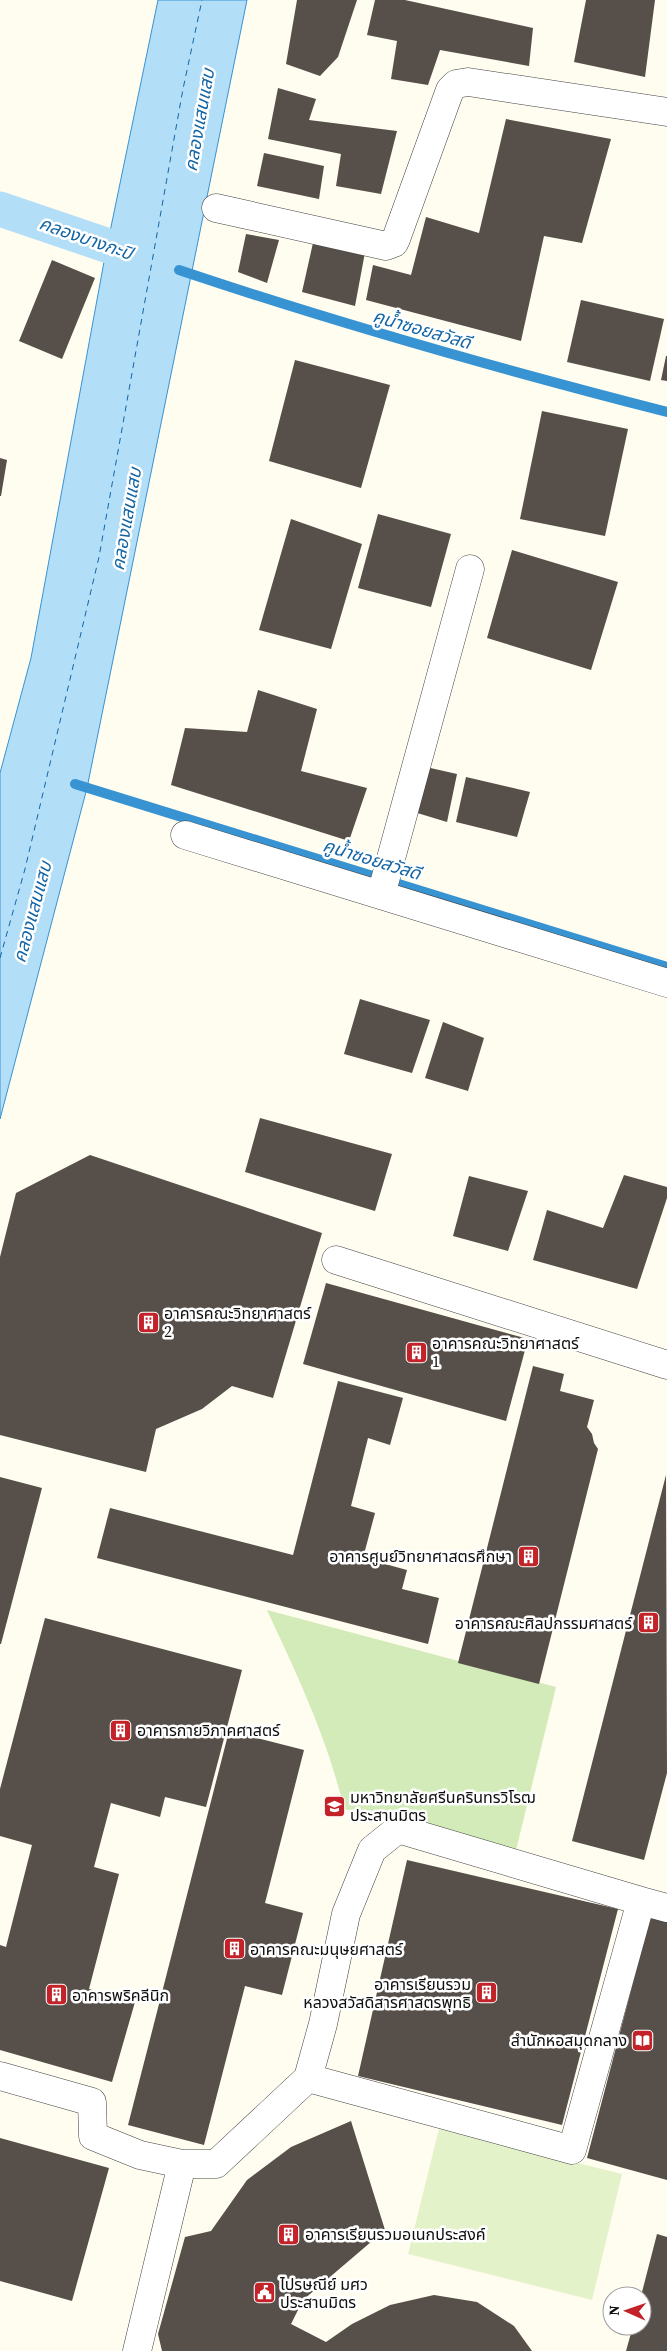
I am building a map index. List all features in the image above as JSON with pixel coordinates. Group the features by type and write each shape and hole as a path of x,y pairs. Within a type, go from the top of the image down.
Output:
{"street":[{"path":"216,208 386,246 394,244 450,90 456,84 468,82 667,112"},
{"path":"381,894 470,569"},
{"path":"186,835 667,983"},
{"path":"336,1260 667,1365"},
{"path":"0,2076 92,2102 93,2136 140,2156 182,2164 216,2164 308,2078 323,2024 346,1914 372,1850 398,1829 667,1908"},
{"path":"308,2078 572,2150 641,1901"},
{"path":"137,2351 182,2164"}],"green space":[{"path":"267,1610 556,1687 516,1850 344,1809 321,1732"},
{"path":"439,2129 622,2174 592,2300 408,2254"}],"water":[{"name":"คลองแสนแสบ","path":"158,0 247,0 87,788 0,1119 0,773 31,658 106,251"}],"building":[{"path":"297,0 357,0 338,57 320,76 286,64"},
{"path":"375,0 405,0 533,28 529,66 440,50 428,85 391,79 397,41 367,35"},
{"path":"586,0 655,0 645,77 574,62"},
{"path":"278,88 316,99 309,120 397,131 381,194 336,186 341,154 268,139"},
{"path":"506,119 611,139 582,243 544,236 521,341 366,300 373,265 411,275 426,217 479,233"},
{"path":"264,153 324,166 319,199 257,186"},
{"path":"246,234 279,240 267,283 238,272"},
{"path":"315,234 366,247 355,306 302,292"},
{"path":"52,260 95,278 62,359 19,341"},
{"path":"581,300 664,319 650,381 567,362"},
{"path":"667,356 667,381 661,380"},
{"path":"295,360 390,385 361,488 269,461"},
{"path":"542,411 628,429 605,536 520,519"},
{"path":"0,458 7,460 1,496 0,496"},
{"path":"378,514 451,534 431,607 358,588"},
{"path":"291,519 362,544 331,649 259,630"},
{"path":"512,550 618,582 591,670 487,638"},
{"path":"258,690 317,709 301,771 367,788 349,841 171,785 185,728 247,732"},
{"path":"426,767 457,774 447,822 414,812"},
{"path":"466,777 530,792 517,837 456,822"},
{"path":"360,999 430,1020 412,1073 344,1054"},
{"path":"443,1022 484,1038 468,1091 425,1078"},
{"path":"260,1118 392,1154 375,1211 245,1172"},
{"name":"อาคารคณะวิทยาศาสตร์ 2","path":"90,1155 322,1233 273,1398 232,1386 202,1409 156,1429 146,1472 0,1435 0,1257 16,1193"},
{"path":"624,1175 667,1187 667,1198 637,1289 533,1260 547,1210 603,1228"},
{"path":"469,1176 528,1191 508,1251 453,1236"},
{"name":"อาคารคณะวิทยาศาสตร์ 1","path":"326,1283 528,1339 506,1421 303,1364"},
{"name":"อาคารศูนย์วิทยาศาสตรศึกษา","path":"533,1366 564,1374 560,1391 594,1400 587,1427 598,1449 539,1684 458,1663"},
{"path":"338,1381 403,1398 390,1445 368,1438 351,1506 375,1513 363,1558 407,1570 402,1589 439,1598 428,1644 97,1558 110,1508 293,1555"},
{"name":"อาคารคณะศิลปกรรมศาสตร์","path":"666,1475 667,1773 644,1860 572,1841"},
{"path":"0,1477 42,1488 1,1644 0,1644"},
{"name":"อาคารกายวิภาคศาสตร์","path":"45,1618 242,1670 206,1807 165,1797 160,1817 111,1803 94,1867 119,1874 89,1989 135,2002 112,2082 0,2050 0,1945 6,1947 32,1845 0,1836 0,1789"},
{"name":"อาคารคณะมนุษยศาสตร์","path":"229,1731 304,1750 265,1903 303,1913 282,1995 245,1986 204,2145 128,2125"},
{"name":"อาคารเรียนรวม หลวงสวัสดิสารศาสตรพุทธิ","path":"407,1860 618,1909 562,2125 358,2076"},
{"name":"สำนักหอสมุดกลาง","path":"650,1918 667,1922 667,2180 587,2158"},
{"name":"อาคารเรียนรวมอเนกประสงค์","path":"351,2121 385,2230 303,2300 291,2324 326,2342 352,2324 390,2305 434,2295 477,2302 514,2326 532,2351 162,2351 158,2334 185,2237 211,2231 247,2180 291,2147"},
{"path":"0,2138 109,2168 72,2301 0,2281"},
{"path":"657,2234 667,2237 667,2351 626,2351 630,2336 652,2336 652,2286 644,2286"}],"waterway":[{"name":"คลองบางกะปิ","path":"0,209 153,261"},
{"name":"คูน้ำซอยสวัสดี","path":"179,270 422,346 667,412"},
{"name":"คูน้ำซอยสวัสดี","path":"75,784 667,967"}],"ferry route":[{"path":"0,958 25,869 99,557 183,89 202,0"}],"place":[{"name":"อาคารคณะวิทยาศาสตร์ 2","path":"148,1322"},
{"name":"อาคารคณะวิทยาศาสตร์ 1","path":"416,1352"},
{"name":"อาคารศูนย์วิทยาศาสตรศึกษา","path":"528,1556"},
{"name":"อาคารคณะศิลปกรรมศาสตร์","path":"648,1623"},
{"name":"อาคารกายวิภาคศาสตร์","path":"121,1730"},
{"name":"มหาวิทยาลัยศรีนครินทรวิโรฒ ประสานมิตร","path":"334,1806"},
{"name":"อาคารคณะมนุษยศาสตร์","path":"234,1949"},
{"name":"อาคารเรียนรวม หลวงสวัสดิสารศาสตรพุทธิ","path":"487,1993"},
{"name":"อาคารพริคลีนิก","path":"56,1995"},
{"name":"สำนักหอสมุดกลาง","path":"643,2040"},
{"name":"อาคารเรียนรวมอเนกประสงค์","path":"289,2234"},
{"name":"ไปรษณีย์ มศว ประสานมิตร","path":"264,2293"}]}
